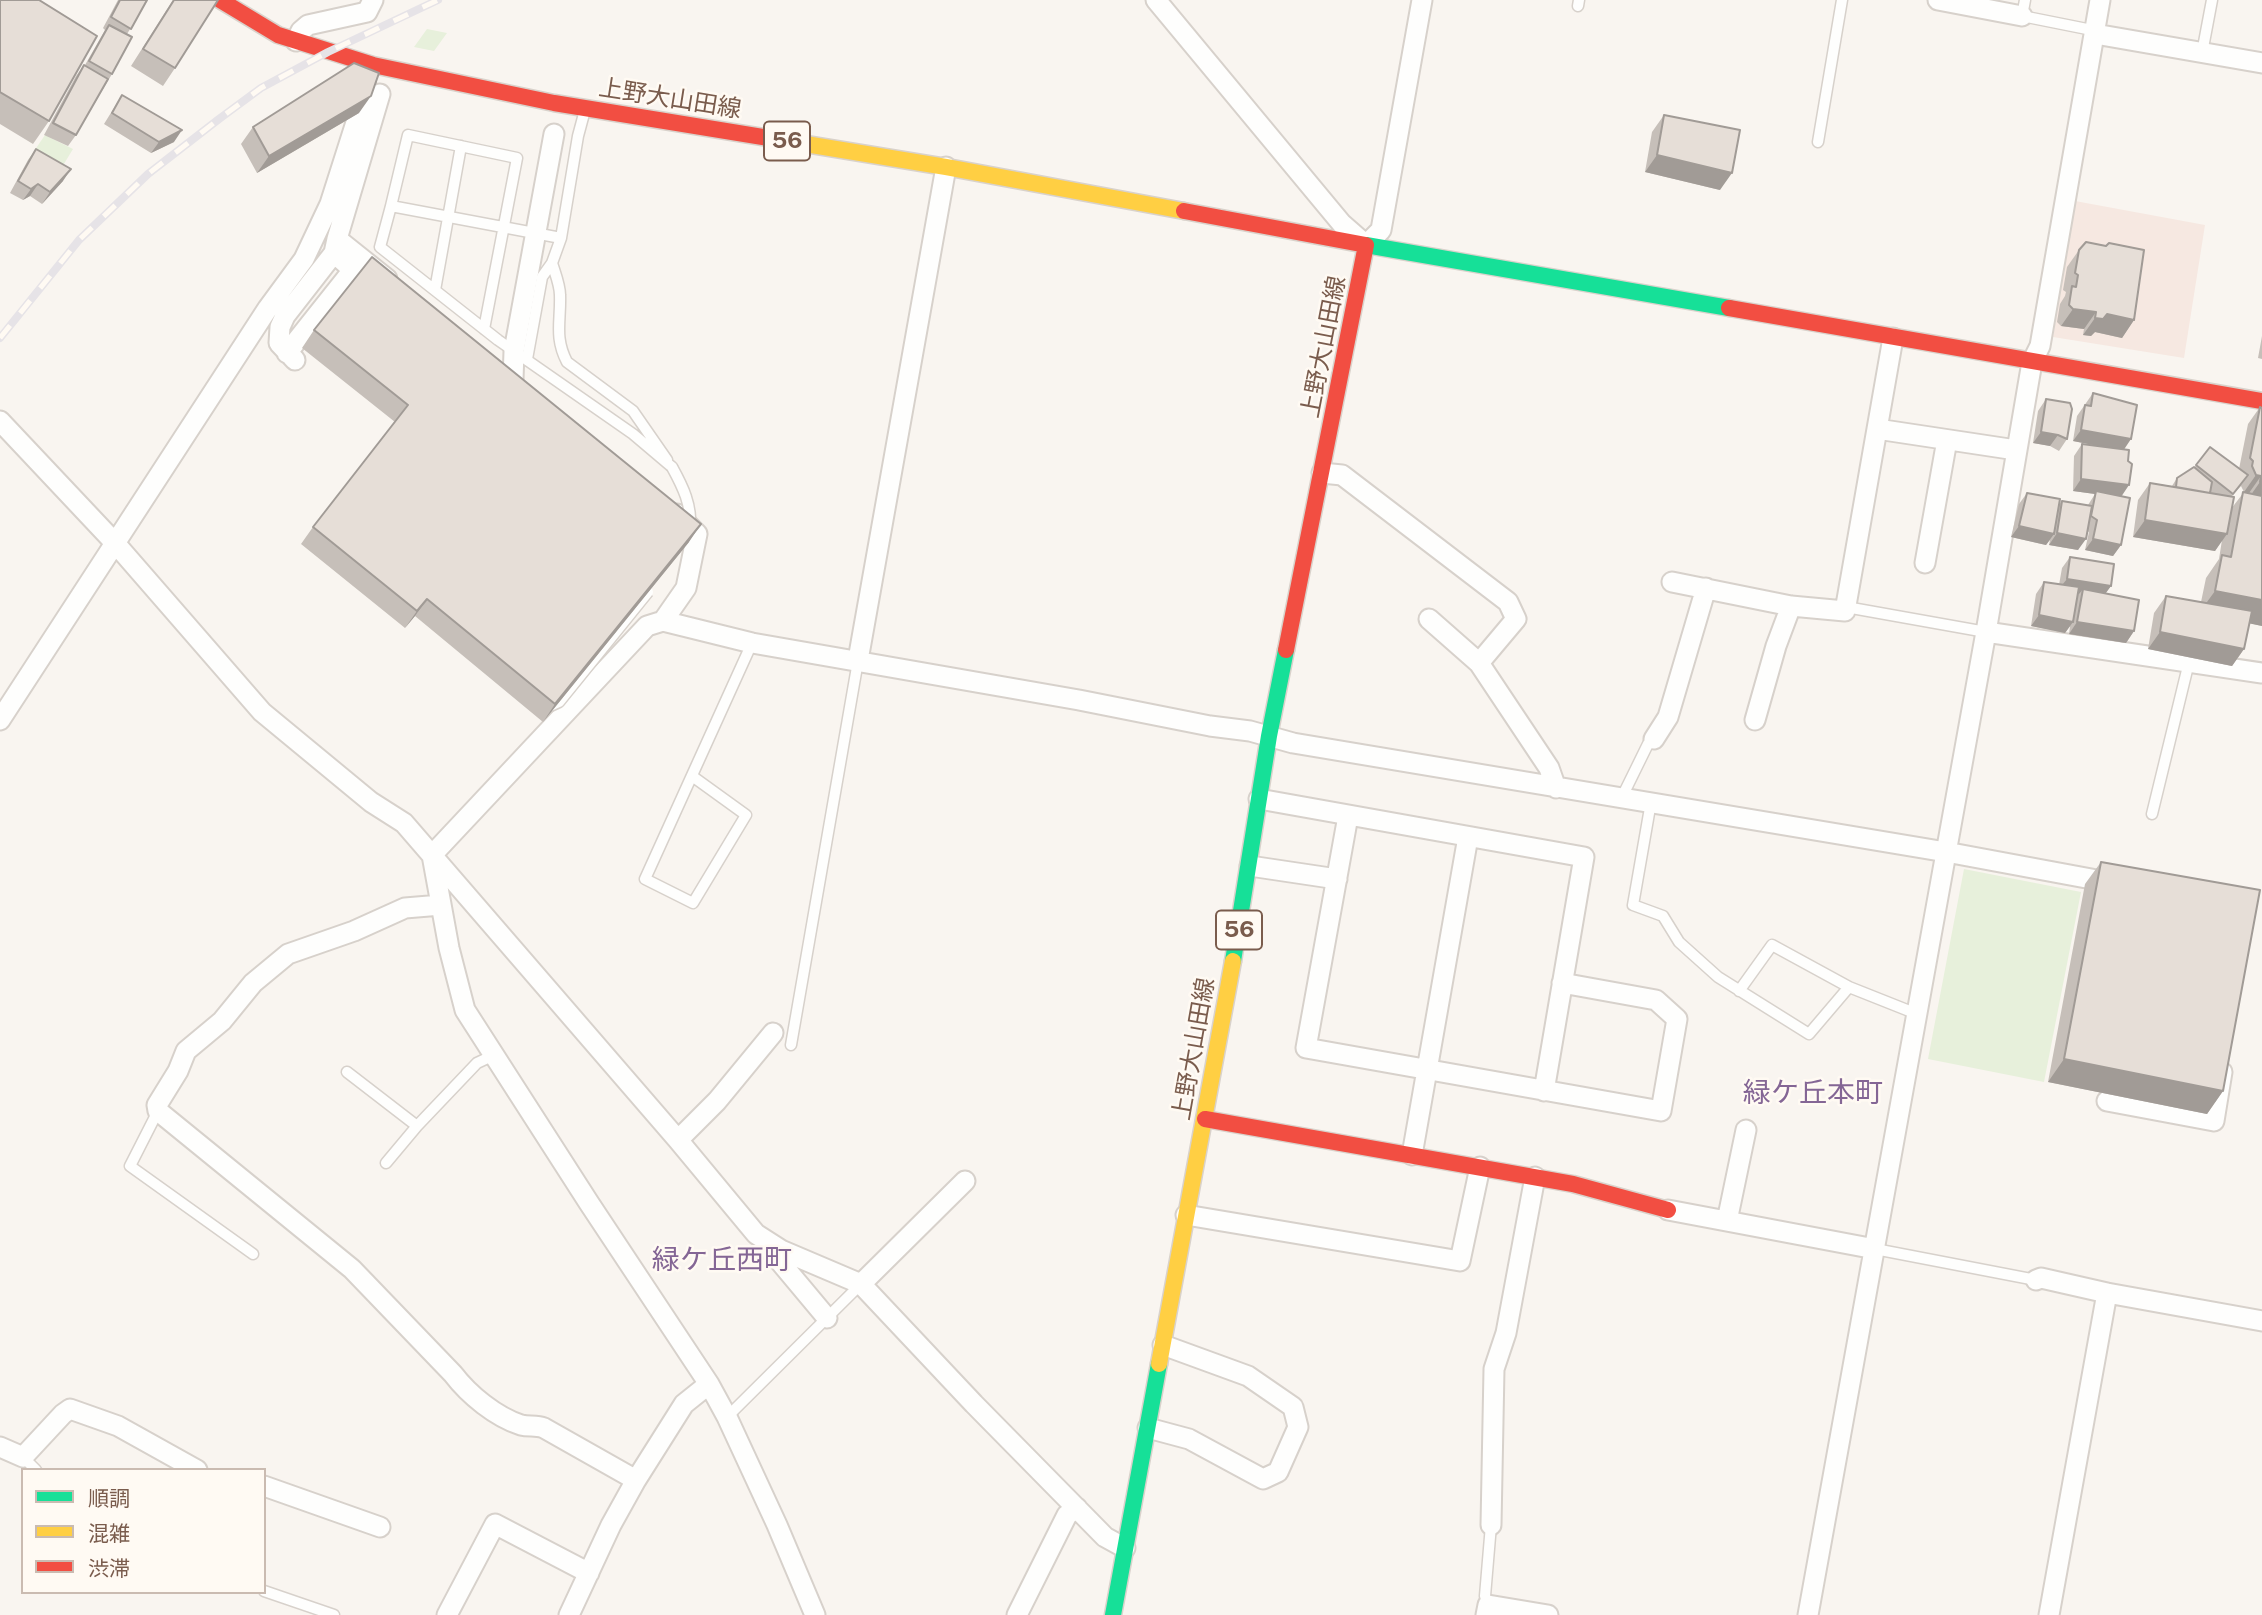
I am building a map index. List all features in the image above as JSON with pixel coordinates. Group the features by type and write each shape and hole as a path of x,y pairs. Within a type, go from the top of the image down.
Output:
{"main road":[{"name":"上野大山田線","path":"220,0 278,34 373,65 585,108 946,167 1366,245 1269,736 1250,866 1113,1615"},
{"path":"1366,245 2262,401"},
{"path":"1205,1119 1573,1184 1668,1210"}],"street":[{"path":"296,41 308,25 367,12 373,0"},
{"path":"1156,0 1342,224 1366,245 1381,230 1422,0"},
{"path":"1938,0 2024,8"},
{"path":"1808,1615 1986,632 2032,362 2040,346 2100,0"},
{"path":"2095,34 2262,63"},
{"path":"0,720 268,308 304,259 330,204 373,65"},
{"path":"335,246 353,270 335,299 291,357 279,343 280,327 335,246 380,94"},
{"path":"493,364 519,384 513,350 527,232 554,134"},
{"path":"858,660 946,167"},
{"path":"335,246 399,289"},
{"path":"1672,582 1791,606 1845,611 1894,338"},
{"path":"0,421 115,543 262,712 371,802 404,823 678,1140 827,1318"},
{"path":"1877,429 2017,450"},
{"path":"1925,563 1947,440"},
{"path":"1322,473 1342,475 1508,602 1517,619 1479,663"},
{"path":"663,621 687,588 697,534 668,505"},
{"path":"1654,739 1668,717 1706,588"},
{"path":"1755,720 1776,646 1791,606"},
{"path":"1429,619 1479,663 1549,768 1556,788"},
{"path":"432,855 647,625 663,621 752,642 1269,736 1293,743 1946,852 2131,887"},
{"path":"1986,632 2262,673"},
{"path":"1259,799 1584,857 1544,1091"},
{"path":"1348,816 1306,1048 1661,1111 1676,1019 1656,1000 1562,983"},
{"path":"1412,1155 1468,837"},
{"path":"432,855 449,948 465,1010 709,1384 777,1525 815,1615"},
{"path":"1250,866 1337,879"},
{"path":"441,905 405,908 354,931 288,954 253,983 222,1021 186,1051 178,1071 157,1105 158,1111 352,1269 453,1374 465,1391 482,1404 523,1426 535,1425 544,1428 636,1480"},
{"path":"678,1140 717,1101 773,1033"},
{"path":"2107,1101 2214,1121 2225,1055"},
{"path":"1727,1221 1746,1130"},
{"path":"1186,1215 1460,1261 1480,1167"},
{"path":"1491,1525 1494,1369 1506,1333 1535,1177"},
{"path":"861,1283 965,1181"},
{"path":"1668,1210 1875,1249"},
{"path":"756,1234 781,1250 861,1283 974,1404 1105,1537 1125,1548"},
{"path":"2036,1280 2042,1278 2107,1293 2262,1321"},
{"path":"2049,1615 2107,1293"},
{"path":"1148,1428 1189,1439 1263,1479 1278,1472 1298,1427 1293,1407 1248,1376 1163,1345"},
{"path":"569,1615 636,1480 684,1404 709,1384"},
{"path":"0,1447 29,1463 31,1450 70,1409 118,1426 193,1468"},
{"path":"266,1487 380,1527"},
{"path":"1017,1615 1067,1515 1077,1508"},
{"path":"447,1615 495,1524 589,1573"},
{"path":"1487,1610 1548,1615"}],"lane":[{"path":"1818,142 1842,0"},
{"path":"2202,53 2212,0"},
{"path":"2024,8 2095,34"},
{"path":"513,350 541,277 552,262 561,239 585,108"},
{"path":"484,329 517,158 408,135 380,247 484,329 633,434 672,467"},
{"path":"435,290 460,146"},
{"path":"391,206 561,239"},
{"path":"552,262 560,293 558,329 561,350 567,362 633,411 655,439 685,490 691,516 689,542 680,552"},
{"path":"541,705 547,707 559,702 654,584"},
{"path":"1846,607 1986,632"},
{"path":"692,776 746,815 693,903 645,879 752,642"},
{"path":"791,1045 858,660"},
{"path":"2152,814 2189,662"},
{"path":"1622,797 1648,744 1654,739"},
{"path":"1651,802 1633,905 1663,916 1679,942 1718,977 1809,1034 1849,987"},
{"path":"1740,990 1772,945 1849,987 1917,1014"},
{"path":"386,1163 477,1063 494,1055"},
{"path":"347,1072 417,1126"},
{"path":"158,1111 130,1166 253,1254"},
{"path":"1875,1249 2036,1280"},
{"path":"727,1417 861,1283"},
{"path":"1487,1610 1485,1596 1491,1525"},
{"path":"266,1592 334,1615"}],"shaded area":[{"path":"2075,201 2205,225 2184,358 2053,337"}],"green space":[{"path":"427,29 447,33 434,51 414,47"},
{"path":"45,135 73,149 56,177 28,160"},
{"path":"1964,869 2081,892 2044,1082 1928,1059"}],"building":[{"path":"0,0 39,0 97,36 49,121 0,92"},
{"path":"120,0 147,0 131,29 111,17"},
{"path":"174,0 218,0 175,68 143,49"},
{"path":"109,25 132,37 112,74 89,61"},
{"path":"354,63 379,73 371,96 269,156 253,127"},
{"path":"84,65 108,79 76,135 53,123"},
{"path":"122,95 182,130 159,142 112,113"},
{"path":"1664,115 1740,130 1732,173 1657,155"},
{"path":"36,149 71,169 50,192 38,184 31,189 18,181"},
{"path":"2086,242 2106,246 2109,243 2144,250 2134,320 2107,314 2103,319 2095,318 2096,312 2073,309 2069,305 2072,286 2076,287 2078,275 2075,273 2079,250"},
{"path":"372,257 701,524 555,704 427,599 417,611 313,527 408,405 314,330"},
{"path":"2093,393 2137,405 2131,439 2081,430 2085,405 2091,406"},
{"path":"2046,399 2070,403 2072,409 2067,439 2041,432"},
{"path":"2260,407 2262,482 2261,476 2256,475 2250,458"},
{"path":"2082,444 2129,450 2128,461 2132,464 2129,485 2081,479"},
{"path":"2210,447 2248,475 2233,494 2196,465"},
{"path":"2194,467 2212,482 2210,493 2176,487 2177,478"},
{"path":"2150,483 2234,497 2227,534 2145,520"},
{"path":"2096,491 2130,498 2121,545 2093,539 2097,520 2091,516"},
{"path":"2243,492 2262,496 2262,600 2215,591 2222,555 2231,557"},
{"path":"2027,493 2060,499 2054,534 2019,526"},
{"path":"2062,501 2092,506 2086,539 2057,533"},
{"path":"2070,557 2114,564 2111,586 2067,579"},
{"path":"2044,582 2079,587 2073,622 2039,615"},
{"path":"2083,589 2139,600 2134,631 2077,622"},
{"path":"2166,596 2252,611 2244,649 2160,632"},
{"path":"2101,862 2260,890 2223,1091 2064,1059"}],"railway":[{"path":"0,338 79,240 148,174 219,119 261,88 328,52 438,0"}],"traffic: fast":[{"path":"1366,245 1729,308"},
{"path":"1233,961 1269,736 1286,650"},
{"path":"1113,1615 1159,1364"}],"traffic: slow":[{"path":"775,139 1184,211"},
{"path":"1159,1364 1233,961"}],"traffic: jam":[{"path":"220,0 278,35 373,65 554,103 775,139"},
{"path":"1184,211 1366,245 1286,650"},
{"path":"1729,308 2262,401"},
{"path":"1205,1119 1573,1184 1668,1210"}],"district":[{"name":"緑ケ丘本町","path":"1813,1093"},
{"name":"緑ケ丘西町","path":"722,1260"}]}
